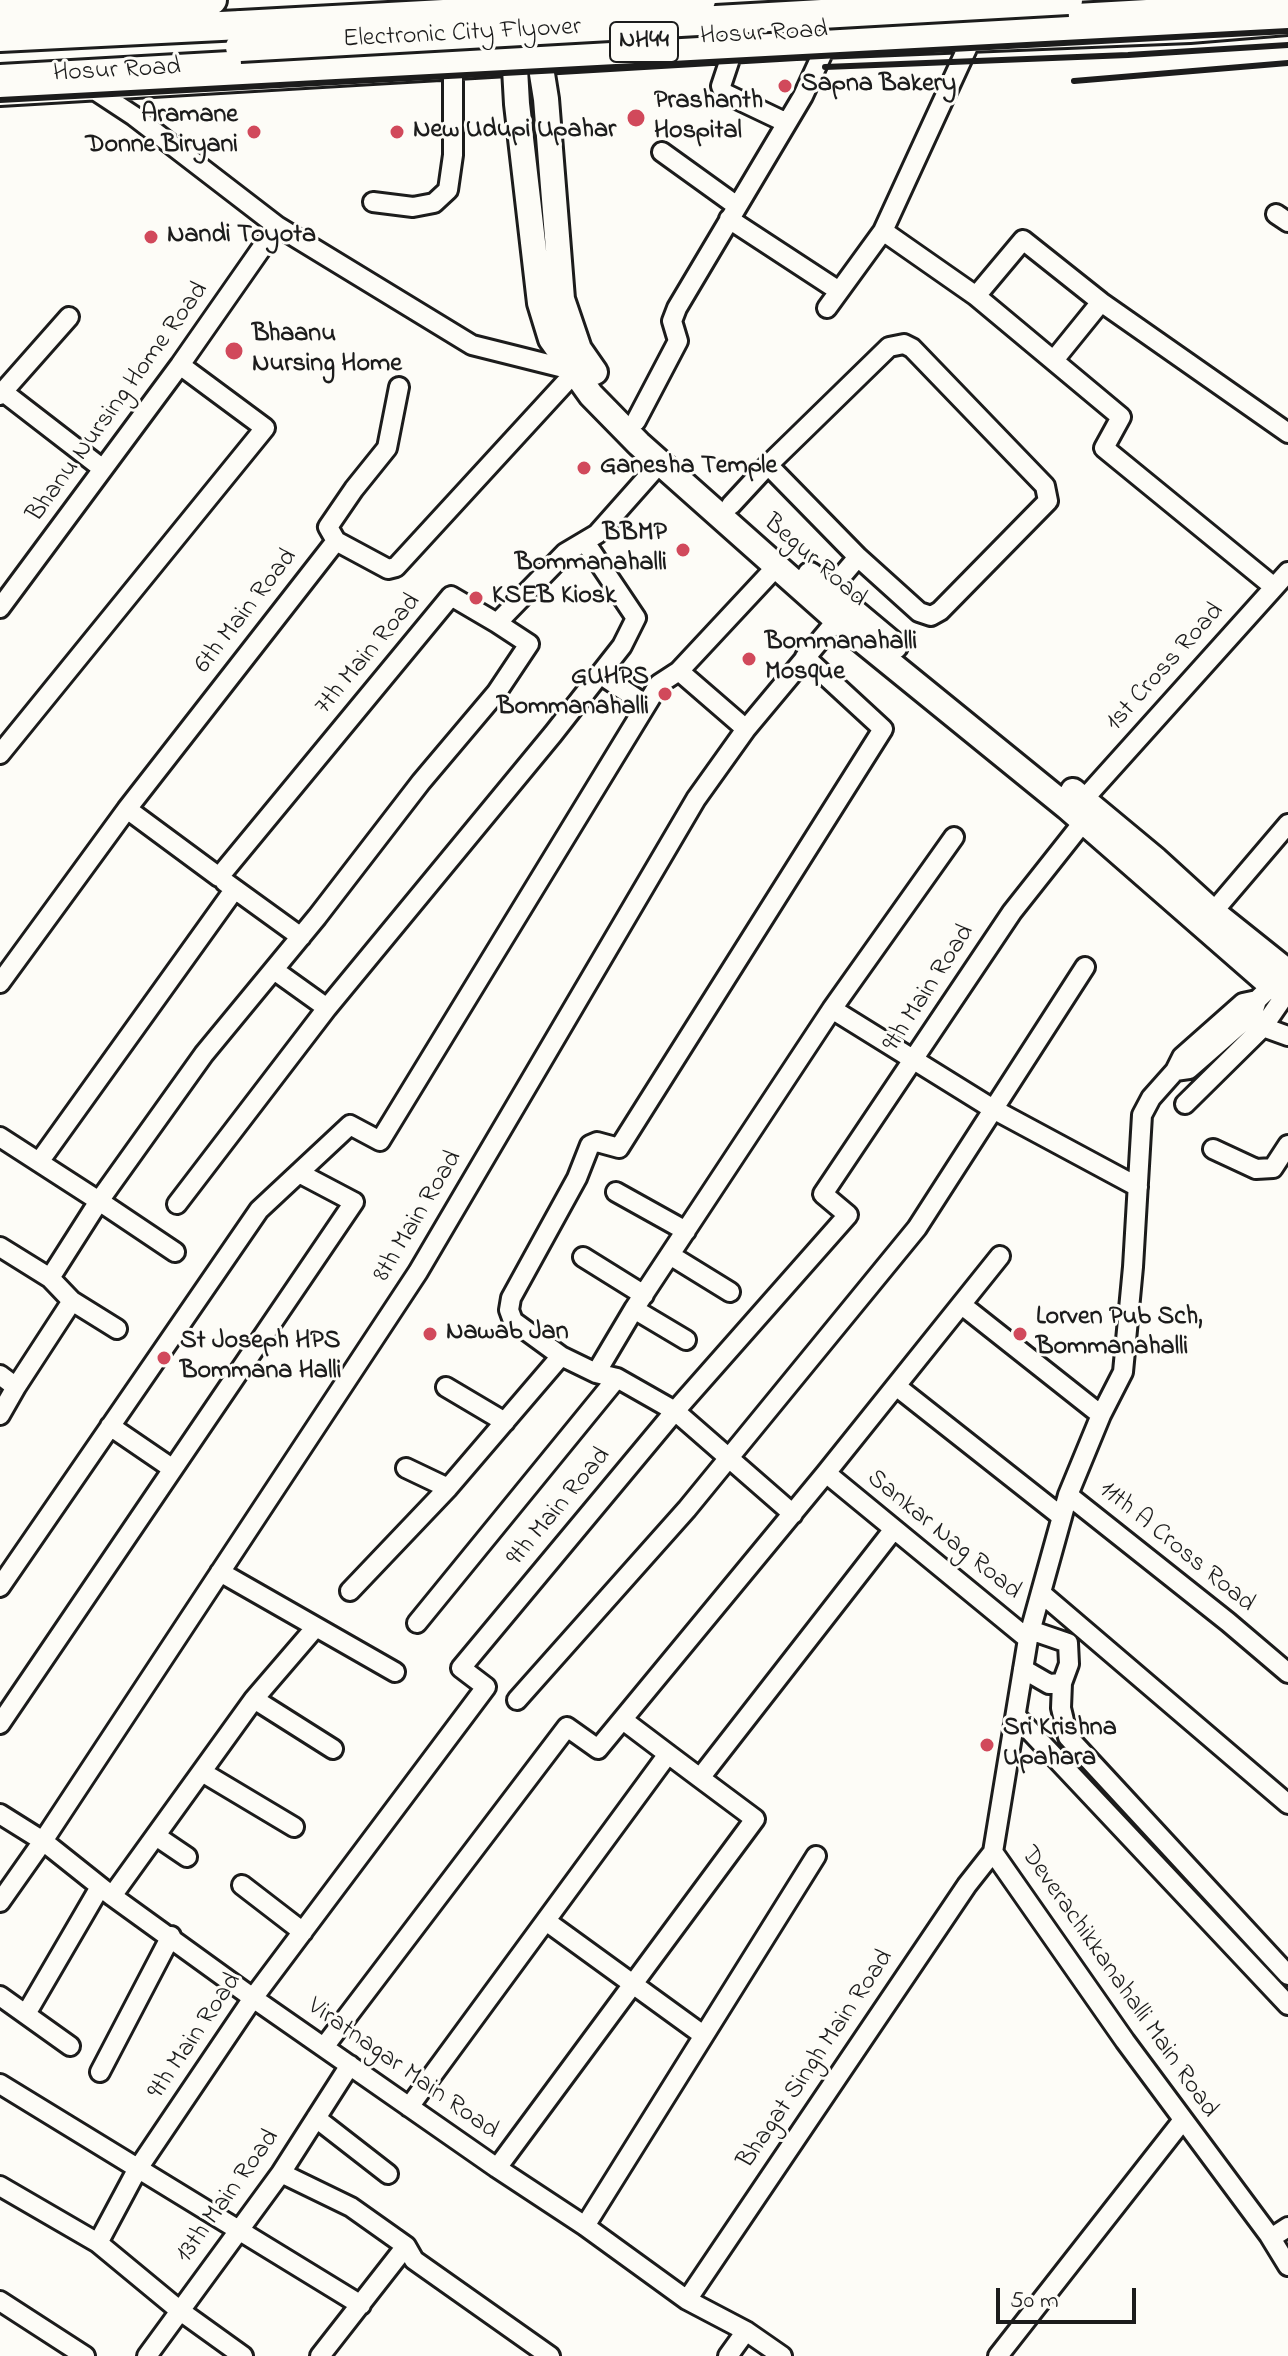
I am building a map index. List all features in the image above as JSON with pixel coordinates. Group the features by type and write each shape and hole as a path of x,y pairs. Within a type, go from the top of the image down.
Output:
{"highway":[{"path":"0,12 212,0"},
{"name":"Electronic City Flyover","path":"0,59 240,36 701,0"},
{"name":"Electronic City Flyover","path":"0,37 240,36 1068,0"},
{"name":"Hosur Road","path":"0,79 527,57 1288,6"}],"main road":[{"name":"Begur Road","path":"509,0 527,57 546,99 562,299 579,349 613,397 731,505 1084,810 1280,986"},
{"path":"527,57 530,0"},
{"name":"Begur Road","path":"527,57 517,104 540,303 551,339 591,395 660,463 837,620 1084,810 1156,860 1213,912 1280,986"}],"street":[{"path":"0,96 453,69 527,57 732,53 1190,33 1288,25"},
{"path":"827,308 883,231 970,42"},
{"path":"636,421 678,341 672,321 677,308 803,96 825,48"},
{"path":"732,53 721,86 724,93 787,123"},
{"path":"373,202 413,207 434,203 448,190 453,155 453,69"},
{"path":"96,91 134,116 277,226 472,345 576,371"},
{"path":"662,152 733,212 839,291"},
{"name":"Bhanu Nursing Home Road","path":"0,608 180,365 277,226"},
{"path":"883,231 976,296 1121,417 1104,448 1274,587"},
{"path":"976,296 1023,240 1101,302 1288,433"},
{"path":"1054,360 1101,302"},
{"path":"69,317 1,393 103,469"},
{"path":"731,505 768,465 889,347 904,344 912,348 1045,486 1048,501 940,611 931,616 919,612 858,557 768,465"},
{"path":"0,754 265,428 180,365"},
{"name":"6th Main Road","path":"0,983 127,809 336,541 388,569 396,567 576,371"},
{"path":"336,541 328,527 387,448 399,387"},
{"path":"50,1278 99,1201 204,1054 301,937 421,782 497,692 529,644 497,623 565,553 597,534 660,463"},
{"path":"177,1204 327,1008 622,646 636,618 585,542"},
{"path":"829,591 858,557"},
{"path":"0,1587 259,1210 350,1125 380,1141 659,684 679,671 776,567"},
{"name":"1st Cross Road","path":"1084,810 1288,572"},
{"name":"7th Main Road","path":"219,877 451,596 497,623"},
{"name":"8th Main Road","path":"0,1902 418,1272 696,799 746,729 837,620"},
{"path":"793,1514 675,1411 617,1378 596,1373 561,1356 513,1321 509,1310 511,1298 577,1178 590,1145 597,1142 619,1148 883,729 805,657"},
{"path":"679,671 746,729"},
{"path":"600,674 646,705"},
{"path":"127,809 301,937"},
{"name":"9th Main Road","path":"98,2243 137,2170 253,1998 486,1687 461,1668 675,1411 848,1215 823,1194 1084,810"},
{"path":"1213,912 1288,824"},
{"path":"596,1373 639,1302 832,1009 954,837"},
{"path":"39,1162 234,890"},
{"path":"517,1700 687,1509 917,1228 1085,967"},
{"path":"274,970 327,1008"},
{"path":"1185,1104 1263,1027 1280,986"},
{"name":"Deverachikkanahalli Main Road","path":"1280,986 1243,1003 1182,1057 1142,1115 1123,1372 1101,1415 1068,1495 1041,1593 993,1852 1183,2120 1271,2238 1288,2266"},
{"path":"832,1009 993,1109 1138,1187"},
{"path":"1263,1027 1288,1036"},
{"path":"0,1137 175,1252"},
{"path":"1213,1149 1256,1169 1273,1168 1288,1145"},
{"path":"0,1724 354,1202 299,1173"},
{"path":"616,1192 686,1231"},
{"path":"0,1247 50,1278 72,1301 117,1329"},
{"path":"670,1255 730,1292"},
{"path":"324,2047 567,1727 598,1749 793,1514 1000,1256"},
{"path":"583,1257 686,1340"},
{"path":"0,1415 72,1301"},
{"path":"962,1305 1101,1415"},
{"path":"350,1591 448,1488 561,1356"},
{"path":"0,1375 16,1387"},
{"path":"417,1623 617,1378"},
{"path":"896,1386 1062,1517"},
{"path":"446,1387 505,1422"},
{"path":"110,1426 173,1469"},
{"path":"406,1468 448,1488"},
{"name":"Sankar Nag Road","path":"826,1473 1031,1634 1068,1643 1069,1664 1062,1683"},
{"name":"11th A Cross Road","path":"1068,1495 1288,1673"},
{"path":"700,1778 894,1529"},
{"path":"220,1572 395,1672"},
{"path":"1041,1593 1288,1804"},
{"path":"26,2014 106,1892 156,1836 254,1699 315,1628"},
{"path":"1026,1671 1049,1684 1062,1683 1063,1719 1068,1737 1288,1975"},
{"path":"254,1699 333,1749"},
{"path":"1016,1716 1288,2005"},
{"path":"497,2168 755,1819 623,1720"},
{"path":"409,2107 668,1754"},
{"path":"202,1772 294,1827"},
{"name":"Viratnagar Main Road","path":"0,1814 43,1841 106,1892 253,1998 585,2226 687,2300 746,2331 782,2356"},
{"path":"156,1836 187,1857"},
{"name":"Bhagat Singh Main Road","path":"687,2300 967,1885 993,1852"},
{"path":"585,2226 816,1856"},
{"path":"242,1885 303,1932"},
{"path":"546,1921 703,2035"},
{"path":"100,2072 171,1936"},
{"path":"0,1996 70,2046"},
{"name":"13th Main Road","path":"147,2356 281,2173 350,2065"},
{"path":"0,2084 361,2305"},
{"path":"316,2118 388,2174"},
{"path":"998,2356 1183,2120"},
{"path":"281,2173 351,2207 406,2246 414,2260 550,2356"},
{"path":"0,2186 98,2243 179,2310 243,2356"},
{"path":"1271,2238 1288,2227"},
{"path":"325,2354 406,2246"},
{"path":"0,2301 85,2356"},
{"path":"728,2356 746,2331"}],"railway":[{"path":"0,100 1288,31"},
{"path":"825,67 1288,45"},
{"path":"1074,81 1288,63"}],"place":[{"name":"Sapna Bakery","path":"785,86"},
{"name":"Prashanth Hospital","path":"636,118"},
{"name":"Aramane Donne Biryani","path":"254,132"},
{"name":"New Udupi Upahar","path":"397,132"},
{"name":"Nandi Toyota","path":"151,237"},
{"name":"Bhaanu Nursing Home","path":"234,351"},
{"name":"Ganesha Temple","path":"584,468"},
{"name":"BBMP Bommanahalli","path":"683,550"},
{"name":"KSEB Kiosk","path":"476,598"},
{"name":"Bommanahalli Mosque","path":"749,659"},
{"name":"GUHPS Bommanahalli","path":"665,694"},
{"name":"Nawab Jan","path":"430,1334"},
{"name":"Lorven Pub Sch, Bommanahalli","path":"1020,1334"},
{"name":"St Joseph HPS Bommana Halli","path":"164,1358"},
{"name":"Sri Krishna Upahara","path":"987,1745"}]}
